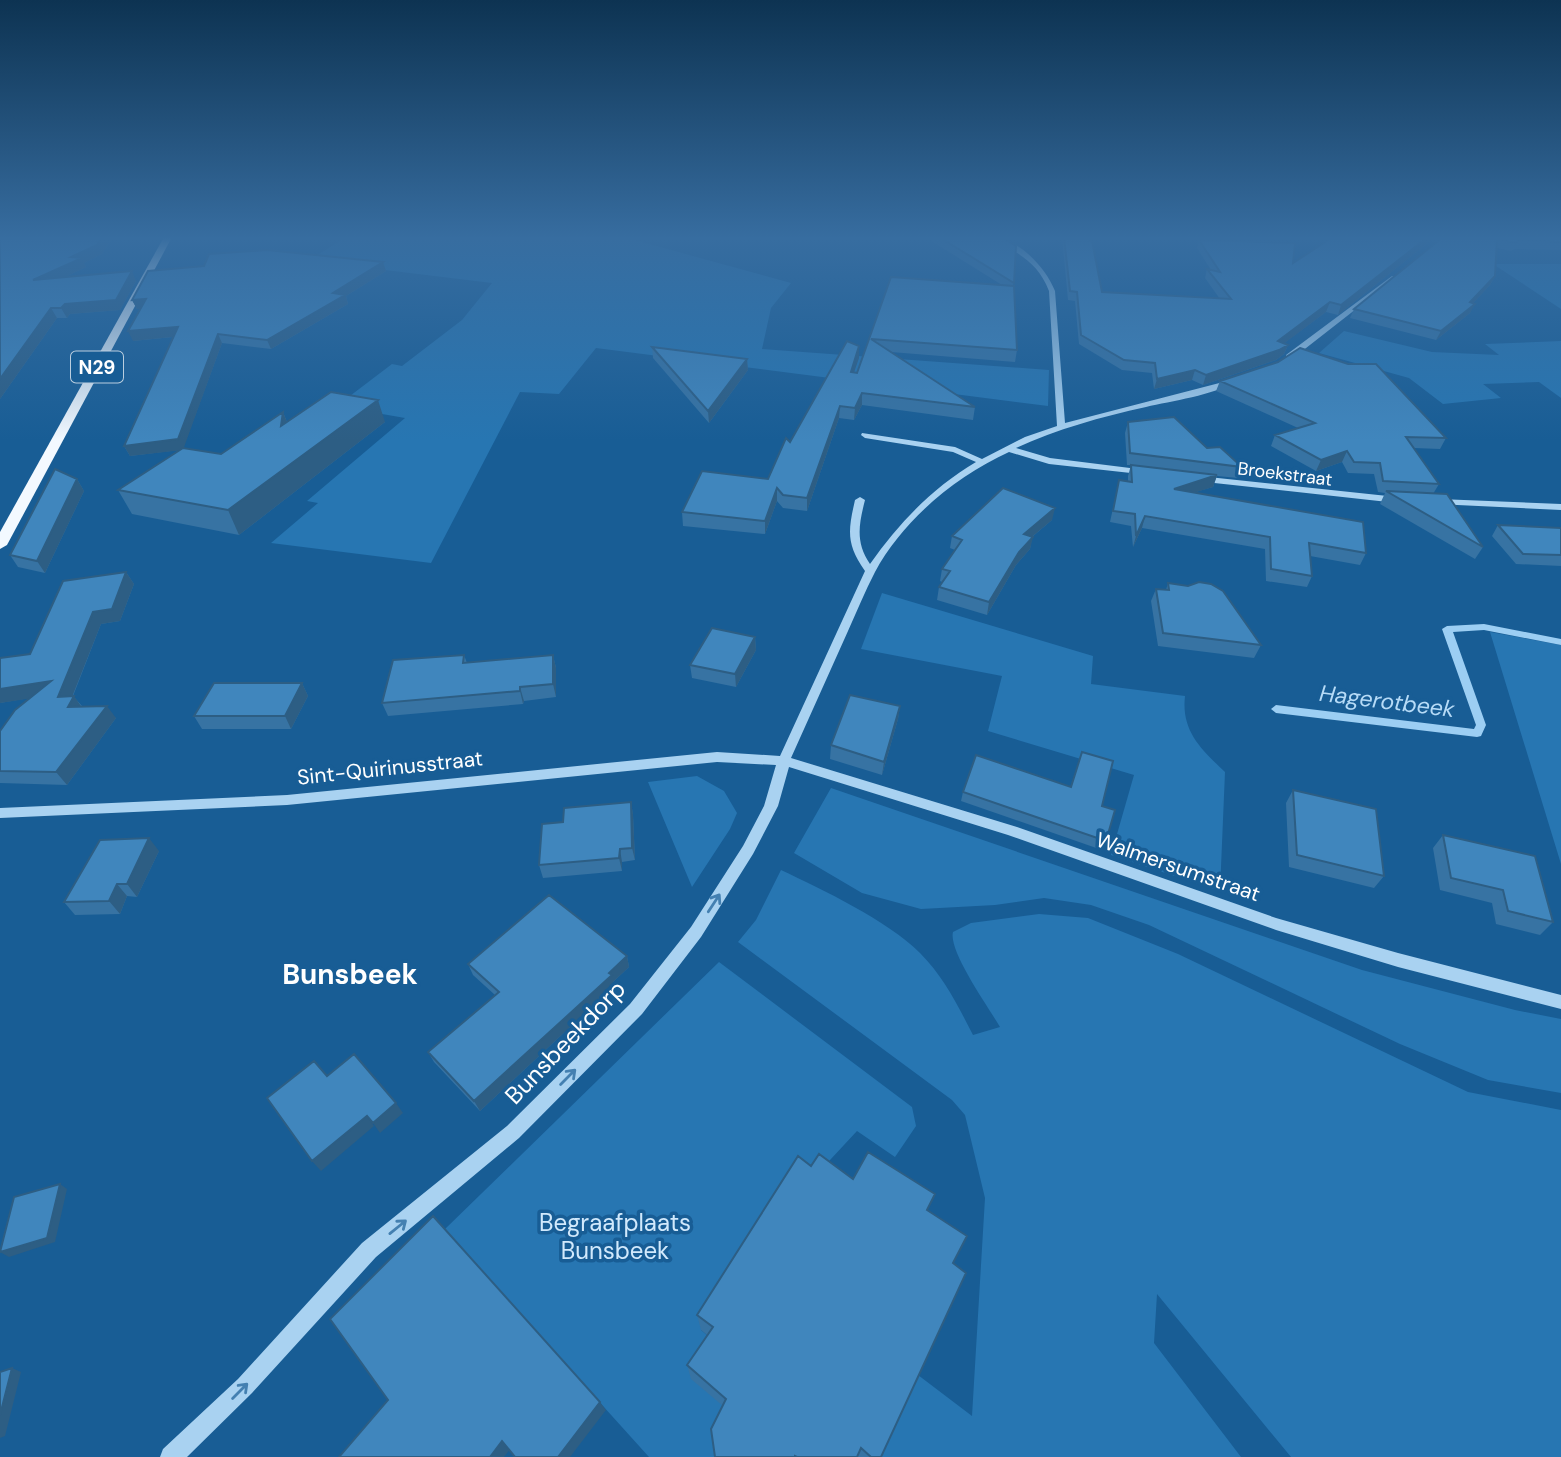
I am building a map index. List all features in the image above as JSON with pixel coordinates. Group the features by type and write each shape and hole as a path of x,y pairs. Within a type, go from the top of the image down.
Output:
{"main road":[{"name":"N29","path":"0,545 131,305"}],"street":[{"path":"1053,305 1061,427 1236,381"},
{"path":"1282,361 1300,351 1359,305"},
{"name":"Bunsbeekdorp","path":"171,1457 246,1386 369,1250 513,1132 636,1009 696,932 748,850 771,806 784,761 870,570 886,545 919,506 943,485 982,462 1061,427"},
{"path":"865,435 955,450 982,462"},
{"path":"1009,449 1049,461 1159,474"},
{"name":"Broekstraat","path":"1186,478 1337,496 1412,501"},
{"path":"860,500 852,531 855,551 870,570"},
{"path":"1424,502 1561,507"},
{"name":"Sint-Quirinusstraat","path":"0,813 287,800 716,757 784,761"},
{"name":"Walmersumstraat","path":"784,761 1012,831 1276,924 1398,960 1561,1002"}],"green space":[{"path":"474,305 773,305 762,349 1049,370 1048,406 596,348 559,394 520,392 431,563 271,543 318,503 307,501 405,418 365,411 342,402 392,364 402,366 462,320"},
{"path":"1344,331 1432,352 1499,355 1485,344 1561,341 1561,398 1539,382 1483,384 1501,398 1443,404 1409,378 1319,353"},
{"path":"882,593 1093,656 1091,684 1185,696 1186,719 1195,739 1225,772 1220,891 1111,855 1134,775 988,731 1002,676 861,649"},
{"path":"1490,632 1561,645 1561,864"},
{"path":"697,776 724,791 737,813 730,829 692,887 648,782"},
{"path":"831,788 1362,970 1515,1010 1561,1019 1561,1093 1488,1080 1400,1044 1149,925 1091,905 1044,898 995,905 921,909 862,893 794,853"},
{"path":"781,870 854,907 890,929 920,953 950,992 973,1035 1000,1027 963,965 953,941 953,932 971,923 1039,914 1088,918 1178,954 1468,1092 1561,1110 1561,1457 1291,1457 1157,1294 1154,1343 1241,1457 881,1457 918,1375 972,1416 985,1198 965,1115 952,1100 738,942 756,920"},
{"name":"Begraafplaats Bunsbeek","path":"719,962 912,1107 916,1126 895,1157 857,1131 817,1174 701,1330 708,1336 729,1411 717,1457 649,1457 444,1230"}],"building":[{"path":"0,305 64,305 61,308 51,308 0,379"},
{"path":"143,305 328,305 267,340 218,334 178,439 124,446 178,327 128,331"},
{"path":"881,305 1015,305 1017,350 871,339 975,407 862,393 855,408 840,406 807,498 783,495 777,488 765,521 682,512 702,471 768,479 786,438 790,442 847,341 859,346 851,372 857,373"},
{"path":"1078,305 1326,305 1278,341 1288,345 1206,375 1195,370 1157,379 1155,363 1124,360 1081,335"},
{"path":"1359,305 1474,305 1441,331 1354,309"},
{"path":"652,347 747,359 708,411"},
{"path":"1300,348 1348,364 1376,364 1446,438 1406,437 1439,484 1383,481 1380,463 1354,462 1347,451 1321,460 1275,435 1315,423 1220,381 1278,362"},
{"path":"331,392 378,400 228,510 118,490 183,448 221,454 283,412 281,426"},
{"path":"1174,417 1207,448 1220,447 1242,467 1130,453 1128,422"},
{"path":"1131,465 1217,475 1174,489 1363,522 1366,553 1309,543 1312,576 1271,569 1270,537 1145,516 1136,536 1135,514 1113,511 1119,480 1132,482"},
{"path":"55,469 77,479 37,561 10,555"},
{"path":"1003,488 1055,508 1024,534 1033,537 1019,552 989,602 939,587 950,571 942,569 962,540 952,536"},
{"path":"1386,491 1447,494 1483,547"},
{"path":"1498,525 1561,528 1561,555 1523,554"},
{"path":"126,572 112,609 93,612 58,697 74,696 68,707 107,706 56,772 0,771 0,731 15,710 51,681 0,689 0,658 30,654 63,581"},
{"path":"1199,582 1211,584 1223,591 1261,645 1163,633 1156,589 1169,590 1168,583 1188,586"},
{"path":"712,628 755,637 735,674 690,665"},
{"path":"464,655 463,663 553,655 553,684 520,687 520,691 382,703 393,660"},
{"path":"214,683 302,683 285,716 194,716"},
{"path":"850,695 900,706 884,762 831,745"},
{"path":"1082,752 1113,761 1102,806 1115,810 1106,841 963,792 976,755 1071,787"},
{"path":"1293,790 1376,809 1384,876 1297,855"},
{"path":"631,802 632,848 620,849 619,858 539,865 542,824 563,822 564,808"},
{"path":"1443,835 1535,856 1553,922 1508,911 1503,890 1451,878"},
{"path":"149,838 127,884 117,884 109,901 64,902 100,840"},
{"path":"549,895 627,956 609,973 612,975 474,1101 428,1052 499,992 468,964"},
{"path":"354,1054 396,1103 373,1123 367,1116 312,1161 267,1098 314,1061 327,1076"},
{"path":"868,1152 935,1194 927,1210 967,1236 953,1263 966,1273 881,1457 871,1457 861,1448 857,1457 715,1457 711,1429 726,1399 687,1365 713,1327 697,1315 798,1156 811,1166 819,1154 853,1179"},
{"path":"60,1184 47,1238 0,1252 14,1197"},
{"path":"433,1216 600,1402 558,1457 515,1457 502,1441 490,1457 339,1457 388,1400 330,1319"},
{"path":"12,1368 0,1415 0,1372"}],"waterway":[{"name":"Hagerotbeek","path":"1276,709 1477,733 1481,725 1447,629 1484,627 1561,642"}],"district":[{"name":"Bunsbeek","path":"350,974"}]}
